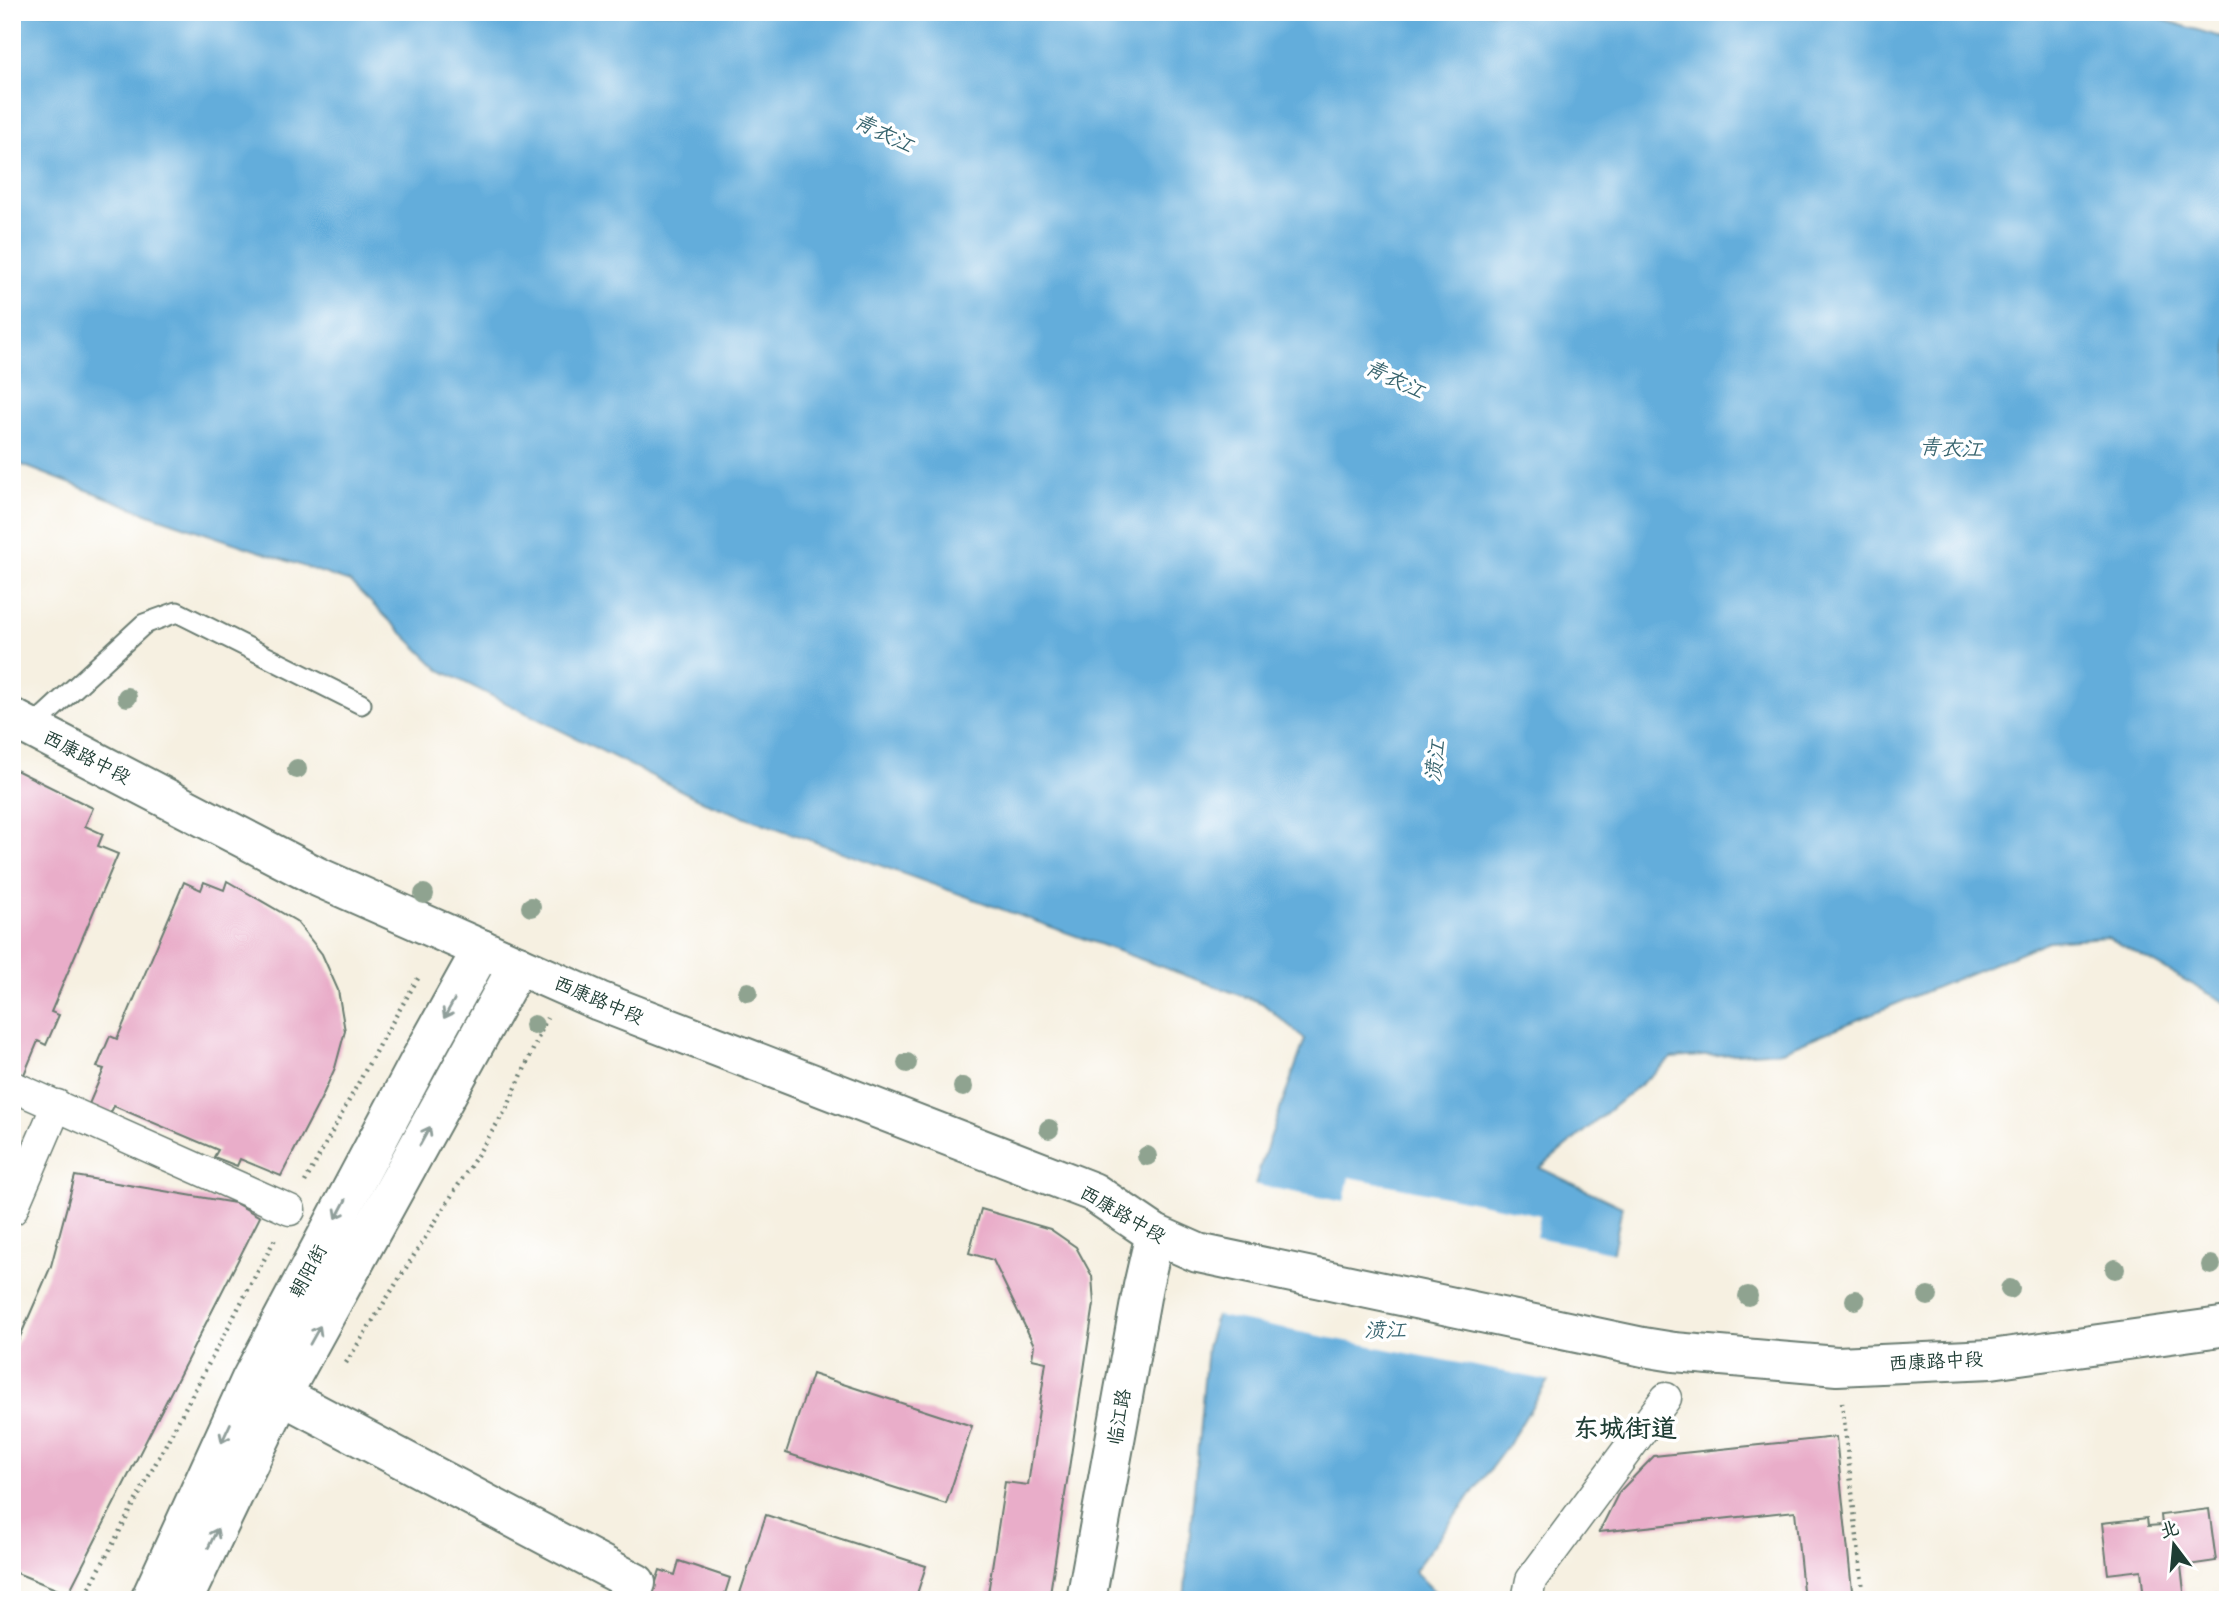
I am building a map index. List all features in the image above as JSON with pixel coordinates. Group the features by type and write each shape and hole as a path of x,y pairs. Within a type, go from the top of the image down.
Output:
{"street":[{"name":"西康路中段","path":"21,723 318,877 599,1001 1093,1192 1155,1234 1198,1253 1643,1347 1838,1366 1991,1359 2228,1326"},
{"name":"朝阳街","path":"183,1600 267,1387 418,1064 482,949"},
{"name":"朝阳街","path":"150,1600 267,1387 518,965"},
{"path":"12,1086 290,1210"},
{"path":"12,1210 57,1105"},
{"name":"临江路","path":"1086,1600 1143,1286 1155,1234"},
{"path":"267,1387 636,1583 629,1600"},
{"path":"1527,1600 1531,1580 1666,1398"}],"lane":[{"path":"21,723 144,624 177,612 361,704"}],"path":[{"path":"83,1600 380,1043 424,968"},
{"path":"316,1412 507,1108 550,1011"},
{"path":"1838,1366 1864,1600"}],"water":[{"path":"12,12 2136,12 2228,39 2228,1004 2107,937 2048,941 1782,1051 1672,1058 1540,1168 1622,1207 1606,1287 1508,1445 1414,1571 1443,1600 1184,1600 1207,1347 1262,1161 1305,1039 1262,1003 704,802 440,670 350,582 157,517 12,461"}],"pier":[{"path":"1349,1177 1540,1215 1536,1237 1616,1253 1609,1288 1551,1381 1213,1315 1252,1184 1344,1202"}],"building":[{"path":"12,768 93,808 85,826 103,834 98,846 118,854 51,1012 59,1015 46,1045 38,1041 23,1077 12,1072"},
{"path":"227,881 296,921 322,954 338,990 345,1031 335,1068 281,1176 240,1159 237,1166 214,1157 218,1150 114,1106 110,1114 89,1104 104,1069 97,1067 110,1036 117,1039 184,882 201,890 204,882 224,890"},
{"path":"75,1176 235,1203 260,1217 68,1594 12,1571 12,1355 51,1266"},
{"path":"981,1209 1050,1229 1076,1247 1092,1276 1094,1304 1049,1600 987,1600 1005,1482 1028,1485 1046,1362 1032,1359 1034,1345 993,1260 969,1253"},
{"path":"812,1374 972,1426 946,1504 786,1453"},
{"path":"1836,1437 1853,1600 1804,1600 1795,1511 1599,1532 1619,1492 1654,1456"},
{"path":"2209,1509 2216,1561 2181,1566 2185,1600 2144,1600 2141,1570 2108,1574 2102,1523 2147,1518 2148,1526 2162,1525 2161,1515"},
{"path":"766,1515 926,1566 915,1600 760,1600 740,1593"},
{"path":"679,1561 730,1578 723,1600 650,1600 660,1570 675,1575"},
{"path":"2220,1594 2220,1600 2190,1600 2190,1598"}],"district":[{"name":"东城街道","path":"1625,1427"}],"water label":[{"name":"青衣江","path":"884,133"},
{"name":"青衣江","path":"1395,379"},
{"name":"青衣江","path":"1951,448"},
{"name":"𣸣江","path":"1435,761"},
{"name":"𣸣江","path":"1385,1330"}]}
